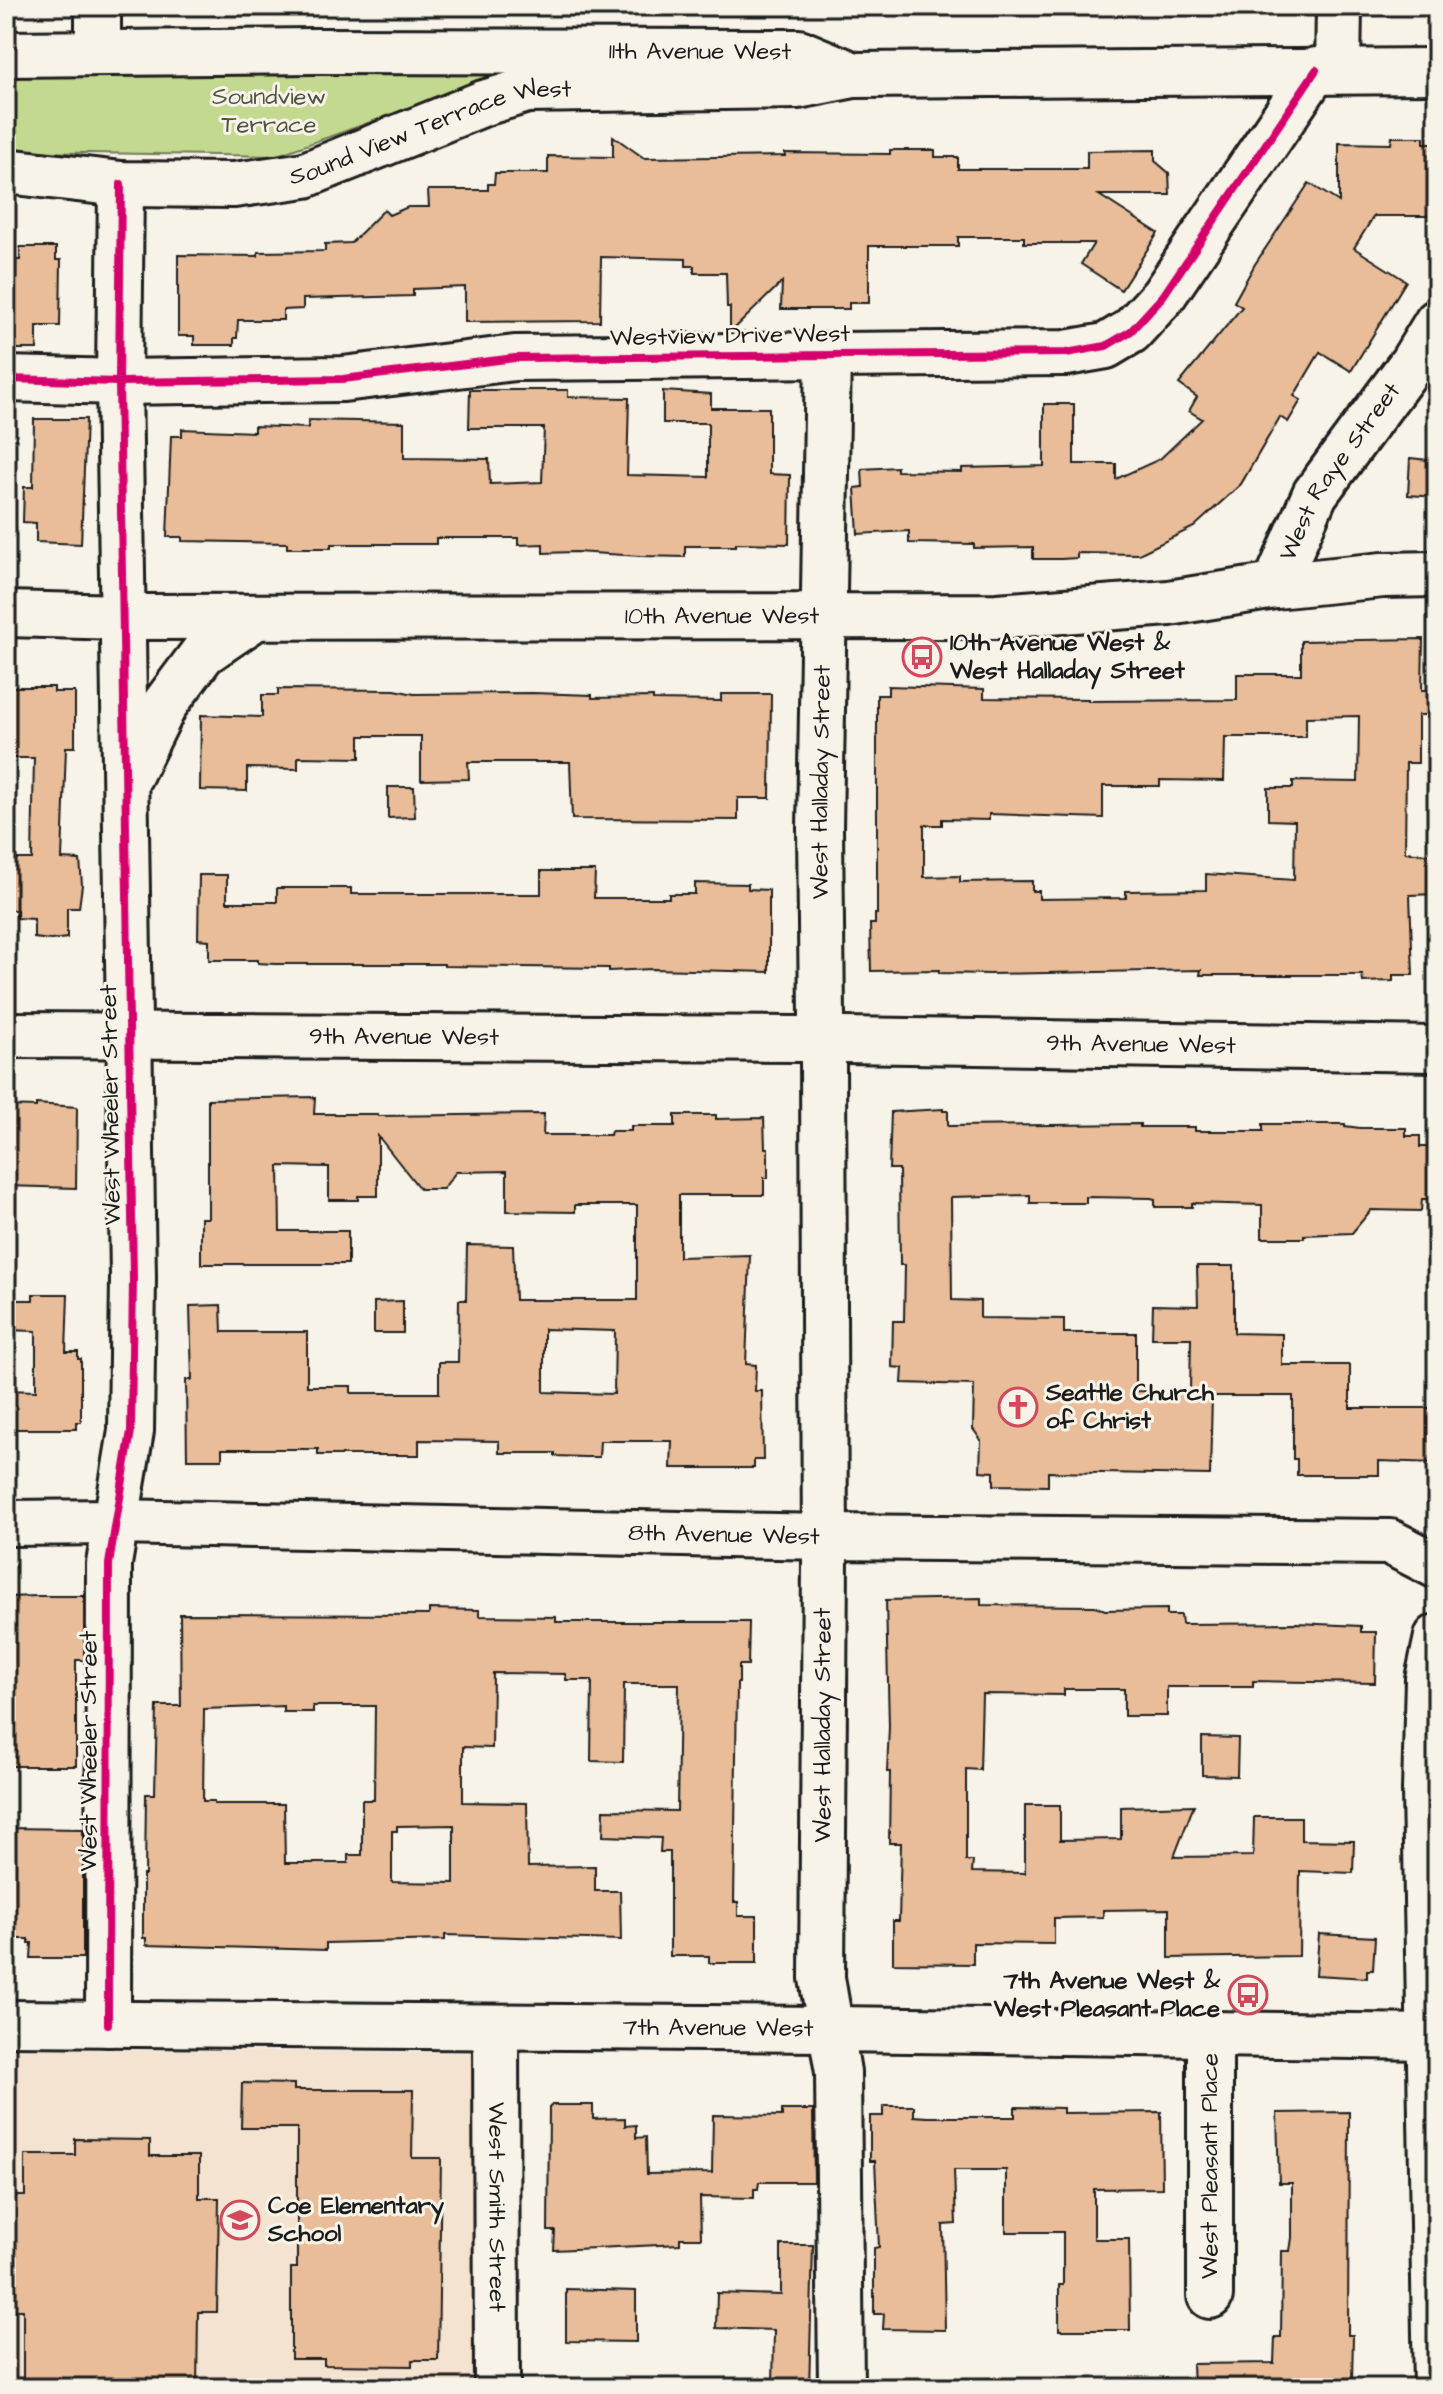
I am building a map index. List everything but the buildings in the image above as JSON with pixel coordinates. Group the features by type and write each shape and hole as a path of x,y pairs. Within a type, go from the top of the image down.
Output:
{"street":[{"path":"98,6 98,53"},
{"path":"1327,70 1339,6"},
{"name":"11th Avenue West","path":"6,54 799,52 854,75 1437,71"},
{"name":"Westview Drive West","path":"6,379 119,382 343,379 515,358 1066,353 1106,346 1131,331 1163,296 1327,70"},
{"name":"Sound View Terrace West","path":"6,171 121,184 234,185 305,175 484,103 527,90 798,86 854,75"},
{"name":"West Wheeler Street","path":"108,2024 109,1564 131,1431 133,1278 119,382 121,184"},
{"name":"West Raye Street","path":"1275,586 1315,494 1412,363 1437,322"},
{"name":"West Halladay Street","path":"828,355 820,829 825,1537 822,1978 838,2072 841,2388"},
{"name":"10th Avenue West","path":"6,614 124,617 997,616 1169,603 1275,586 1383,575 1437,574"},
{"name":"West Wheeler Street","path":"126,784 165,704 203,653 256,617"},
{"name":"9th Avenue West","path":"6,1035 823,1039 1437,1049"},
{"name":"8th Avenue West","path":"6,1523 117,1522 825,1537 1390,1542 1437,1566"},
{"path":"1436,2388 1425,1791 1428,1679 1437,1637"},
{"name":"7th Avenue West","path":"6,2023 1430,2037"},
{"name":"West Smith Street","path":"496,2027 497,2388"},
{"name":"West Pleasant Place","path":"1210,2036 1210,2296"}],"shaded area":[{"name":"Coe Elementary School","path":"6,2049 475,2053 472,2388 6,2388"}],"green space":[{"name":"Soundview Terrace","path":"529,66 275,156 22,152 6,142 6,70"}],"cycle path":[{"path":"6,379 119,382 343,379 515,358 1066,353 1106,346 1131,331 1163,296 1316,70"},
{"path":"108,2024 109,1564 131,1431 133,1278 119,382 121,184"}],"place":[{"name":"10th Avenue West & West Halladay Street","path":"922,657"},
{"name":"Seattle Church of Christ","path":"1018,1407"},
{"name":"7th Avenue West & West Pleasant Place","path":"1248,1995"},
{"name":"Coe Elementary School","path":"240,2220"}]}
